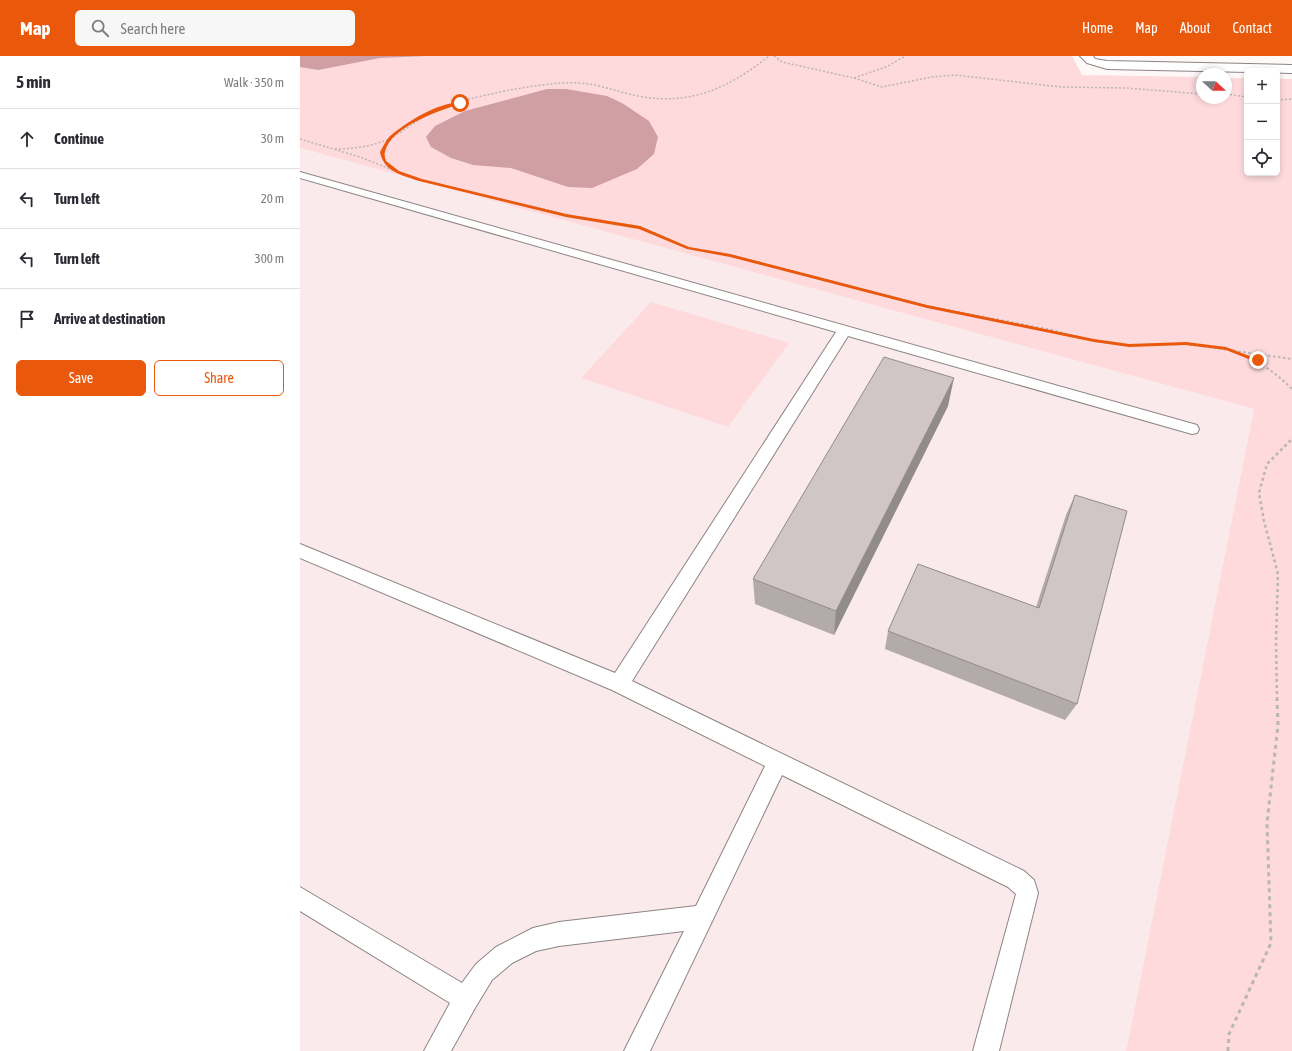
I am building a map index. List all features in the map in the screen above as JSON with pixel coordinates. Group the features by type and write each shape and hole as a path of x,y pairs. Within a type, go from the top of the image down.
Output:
{"street":[{"path":"1086,56 1091,61 1107,65 1244,69"},
{"path":"1243,56 1251,68"},
{"path":"1280,69 1292,69"}],"lane":[{"path":"300,175 1192,429"},
{"path":"619,684 845,329"},
{"path":"300,551 619,684 1016,879 1026,888 1027,892 986,1051"},
{"path":"637,1051 701,917 778,762"},
{"path":"300,898 466,999"},
{"path":"437,1051 466,999 488,968 504,955 533,940 559,934 701,917"}],"path":[{"path":"335,150 369,145 390,138 417,120 437,110 490,95 529,87 579,84 603,86 647,97 666,98 701,93 724,86 750,71 769,56"},
{"path":"774,56 782,62 854,78 882,87 932,77 955,75 1061,87 1126,88 1196,94"},
{"path":"854,78 886,67 905,56"},
{"path":"1232,95 1244,97"},
{"path":"1280,100 1292,99"},
{"path":"390,138 382,152 384,161 397,172"},
{"path":"300,139 420,180 566,216 640,227 688,248 730,255 927,306 1094,340 1122,344 1186,344 1292,359"},
{"path":"1226,349 1258,360 1280,377 1292,389"},
{"path":"1228,1051 1229,1034 1271,943 1267,823 1278,725 1276,641 1278,574 1264,521 1259,493 1267,464 1292,439"}],"shaded area":[{"path":"300,56 1072,56 1082,75 1196,77 1196,104 1232,104 1232,78 1244,78 1244,176 1280,176 1280,79 1292,79 1292,1051 1126,1051 1254,409 300,148"},
{"path":"300,56 426,56 380,58 318,70 300,67"},
{"path":"547,89 566,89 607,96 622,103 649,121 658,137 654,154 637,169 592,188 568,187 511,168 473,165 451,158 431,147 426,137 435,126 465,111"},
{"path":"300,148 1254,409 1126,1051 300,1051"},
{"path":"651,302 789,343 728,427 581,378"}],"building":[{"path":"884,357 954,378 836,611 753,579"},
{"path":"1075,495 1127,511 1077,704 888,631 918,564 1039,608"}],"route":[{"path":"460,103 437,110 417,120 390,138 382,152 384,161 397,172 420,180 566,216 640,227 688,248 730,255 927,306 1052,330 1094,340 1129,345 1186,344 1226,349 1258,360"}]}
